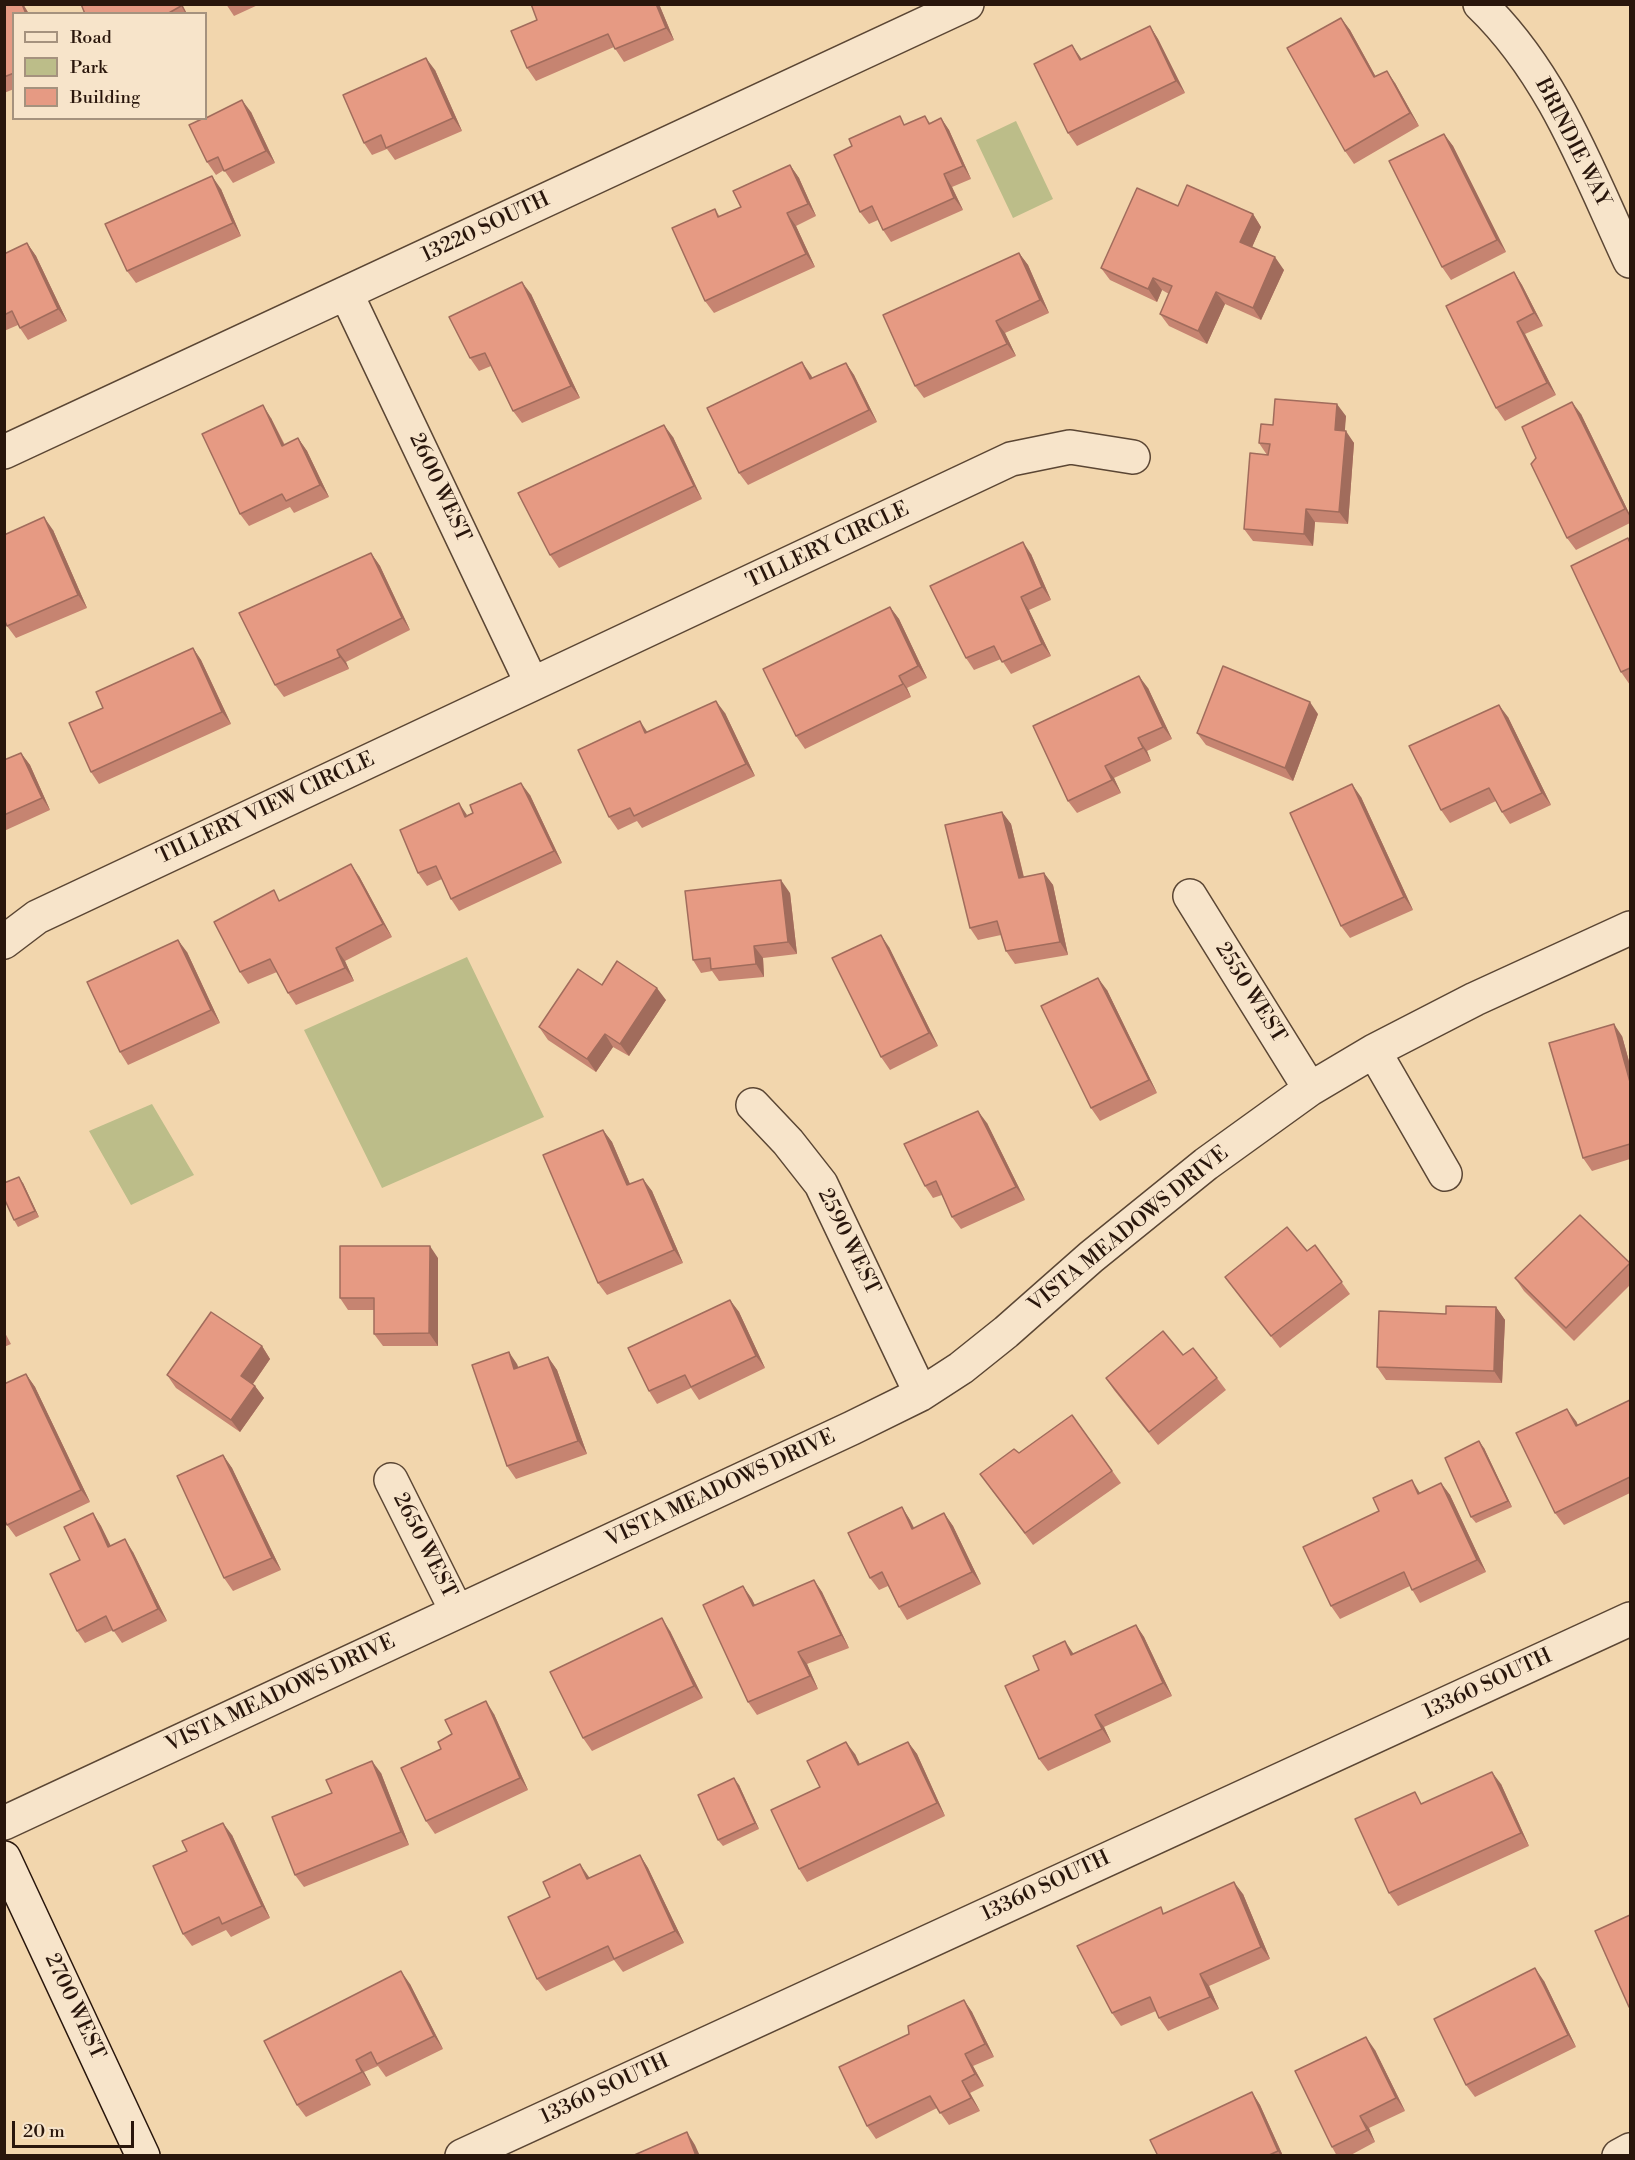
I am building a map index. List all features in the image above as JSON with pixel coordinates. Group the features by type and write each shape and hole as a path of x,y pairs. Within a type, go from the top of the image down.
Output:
{"street":[{"name":"13220 SOUTH","path":"4,452 967,4"},
{"name":"BRINDIE WAY","path":"1480,4 1513,40 1535,69 1554,101 1630,261"},
{"name":"2600 WEST","path":"346,293 532,684"},
{"name":"TILLERY CIRCLE","path":"532,684 1011,459 1070,447 1133,457"},
{"name":"TILLERY VIEW CIRCLE","path":"4,942 37,916 532,684"},
{"name":"2550 WEST","path":"1190,896 1310,1089"},
{"name":"VISTA MEADOWS DRIVE","path":"4,1822 921,1394 961,1368 1006,1332 1091,1257 1206,1164 1310,1089 1374,1051 1475,999 1630,928"},
{"path":"1374,1051 1445,1174"},
{"name":"2590 WEST","path":"753,1105 788,1142 821,1184 921,1394"},
{"name":"2650 WEST","path":"391,1480 457,1612"},
{"name":"13360 SOUTH","path":"462,2156 1630,1619"},
{"name":"2700 WEST","path":"4,1858 143,2156"},
{"path":"1619,2156 1630,2150"}],"green space":[{"path":"1016,121 1053,199 1013,218 976,140"},
{"path":"467,957 544,1117 382,1188 304,1030"},
{"path":"152,1104 194,1175 131,1205 89,1131"}],"building":[{"path":"22,4 25,12 12,12 12,74 4,77 4,5"},
{"path":"81,4 180,4 181,6 170,12 84,12"},
{"path":"531,4 656,4 666,28 615,49 608,34 527,68 511,31 537,20"},
{"path":"1341,18 1374,77 1387,71 1410,113 1345,151 1287,48"},
{"path":"1150,26 1176,81 1068,133 1034,64 1072,45 1080,60"},
{"path":"426,58 453,118 386,148 381,135 364,143 343,95"},
{"path":"242,100 266,151 224,171 218,157 207,162 189,125 200,120 207,120 207,118"},
{"path":"900,116 904,125 925,116 929,124 941,118 963,166 944,174 954,198 883,230 872,206 860,212 834,155 852,146 849,139"},
{"path":"1444,134 1497,240 1442,267 1389,161"},
{"path":"790,165 808,204 787,213 806,254 705,301 672,228 715,209 718,217 741,207 733,191"},
{"path":"212,176 233,223 127,271 105,224"},
{"path":"1187,185 1253,214 1240,242 1275,257 1253,308 1216,292 1198,331 1160,314 1172,286 1153,278 1148,289 1101,268 1137,188 1178,206"},
{"path":"27,243 58,309 20,328 12,311 4,315 4,254"},
{"path":"1019,253 1040,300 996,321 1007,344 915,386 883,315"},
{"path":"1514,272 1534,313 1517,322 1547,383 1496,408 1446,306"},
{"path":"522,282 571,386 513,411 485,353 470,358 449,317"},
{"path":"802,362 810,379 846,363 869,410 739,473 707,408"},
{"path":"1275,399 1337,404 1335,430 1346,431 1339,512 1306,509 1304,534 1244,529 1250,453 1268,455 1270,444 1259,443 1261,424 1273,425"},
{"path":"1572,402 1625,509 1567,538 1531,464 1536,458 1522,427"},
{"path":"263,405 282,446 298,438 320,485 286,501 282,494 240,514 202,434"},
{"path":"664,425 694,486 550,555 518,493"},
{"path":"44,517 78,595 7,626 4,619 4,535"},
{"path":"1628,538 1630,543 1630,668 1621,672 1571,566"},
{"path":"1023,542 1042,587 1021,597 1042,644 1002,662 994,646 966,658 930,586"},
{"path":"371,553 402,618 337,650 340,657 275,685 239,613"},
{"path":"890,607 918,666 899,676 903,684 796,736 763,669"},
{"path":"193,648 222,712 91,772 69,723 103,708 96,692"},
{"path":"1223,666 1310,702 1285,768 1197,733"},
{"path":"1139,676 1163,727 1138,738 1143,748 1105,766 1112,780 1068,801 1033,726"},
{"path":"716,701 746,764 634,816 630,808 609,817 578,750 640,721 645,733"},
{"path":"1499,705 1542,793 1502,812 1489,788 1441,810 1409,746"},
{"path":"21,753 42,798 4,815 4,760"},
{"path":"521,783 554,851 451,899 436,866 418,873 400,830 459,803 465,817 473,813 470,805"},
{"path":"1352,784 1404,897 1341,926 1290,813"},
{"path":"1002,812 1019,878 1044,873 1060,942 1006,951 997,921 970,928 945,825"},
{"path":"351,864 383,924 336,948 345,968 288,993 270,959 240,972 214,922 274,890 279,901"},
{"path":"781,880 788,942 754,946 756,964 711,969 710,958 693,960 685,891"},
{"path":"881,935 929,1033 881,1057 832,958"},
{"path":"178,940 211,1010 120,1052 87,982"},
{"path":"617,961 657,988 620,1044 605,1034 587,1059 539,1027 578,969 602,985"},
{"path":"1098,978 1149,1080 1091,1108 1041,1006"},
{"path":"1614,1024 1630,1082 1630,1144 1583,1158 1549,1043"},
{"path":"978,1111 1016,1187 952,1217 936,1181 925,1186 904,1144"},
{"path":"603,1130 627,1185 643,1179 674,1250 598,1283 543,1155"},
{"path":"19,1177 35,1211 14,1220 4,1198 4,1183"},
{"path":"1580,1215 1630,1263 1566,1328 1515,1278"},
{"path":"1287,1227 1307,1251 1315,1245 1342,1282 1271,1336 1225,1277"},
{"path":"340,1246 430,1246 429,1333 374,1334 374,1298 340,1298"},
{"path":"730,1300 756,1356 691,1387 685,1375 649,1391 628,1348"},
{"path":"1446,1306 1496,1307 1494,1371 1377,1367 1379,1311 1446,1314"},
{"path":"211,1312 262,1346 241,1376 255,1386 231,1420 167,1375"},
{"path":"1163,1331 1183,1355 1193,1348 1217,1378 1149,1432 1106,1378"},
{"path":"509,1352 514,1369 548,1357 578,1441 507,1466 472,1365"},
{"path":"26,1374 81,1490 7,1525 4,1519 4,1384"},
{"path":"1630,1400 1630,1477 1555,1513 1516,1433 1567,1409 1576,1426"},
{"path":"1072,1415 1112,1471 1025,1533 980,1474 1014,1449 1019,1453"},
{"path":"1479,1441 1508,1501 1471,1517 1445,1458"},
{"path":"223,1455 272,1558 224,1578 177,1476"},
{"path":"1412,1480 1418,1494 1441,1483 1477,1560 1412,1590 1404,1572 1331,1606 1303,1547 1379,1511 1373,1498"},
{"path":"902,1507 912,1529 944,1513 972,1572 899,1607 882,1572 870,1578 848,1533"},
{"path":"93,1513 108,1547 125,1539 158,1609 113,1631 106,1616 77,1631 50,1574 80,1560 64,1527"},
{"path":"814,1580 841,1635 798,1652 810,1676 748,1702 703,1605 743,1586 753,1606"},
{"path":"662,1618 694,1686 583,1738 550,1672"},
{"path":"1136,1625 1163,1683 1095,1715 1102,1729 1039,1759 1005,1686 1039,1670 1033,1656 1065,1641 1071,1655"},
{"path":"486,1701 520,1778 426,1821 401,1768 441,1749 438,1742 452,1734 445,1720"},
{"path":"846,1742 858,1765 908,1742 937,1803 799,1869 771,1810 820,1787 807,1761"},
{"path":"372,1761 401,1832 295,1875 272,1817 332,1793 326,1780"},
{"path":"1492,1772 1521,1833 1389,1893 1355,1819 1415,1792 1421,1804"},
{"path":"734,1778 755,1823 718,1840 698,1795"},
{"path":"223,1823 262,1906 222,1924 219,1917 183,1934 153,1866 187,1851 182,1841"},
{"path":"640,1855 675,1931 614,1959 608,1946 537,1979 508,1917 550,1897 543,1882 580,1864 587,1879"},
{"path":"1234,1882 1261,1947 1200,1974 1210,1997 1159,2018 1150,1997 1112,2013 1077,1946 1161,1907 1163,1914"},
{"path":"1630,1915 1630,2006 1629,2007 1595,1931"},
{"path":"1535,1968 1568,2035 1466,2085 1434,2019"},
{"path":"401,1971 434,2036 377,2064 371,2052 356,2060 362,2072 297,2105 264,2041"},
{"path":"964,2000 985,2044 965,2054 975,2074 962,2081 971,2098 940,2113 930,2096 867,2126 839,2067 909,2034 908,2026"},
{"path":"1366,2037 1396,2098 1360,2116 1367,2130 1332,2147 1295,2071"},
{"path":"1252,2092 1278,2151 1267,2156 1158,2156 1150,2140"},
{"path":"687,2132 696,2156 632,2156"}]}
